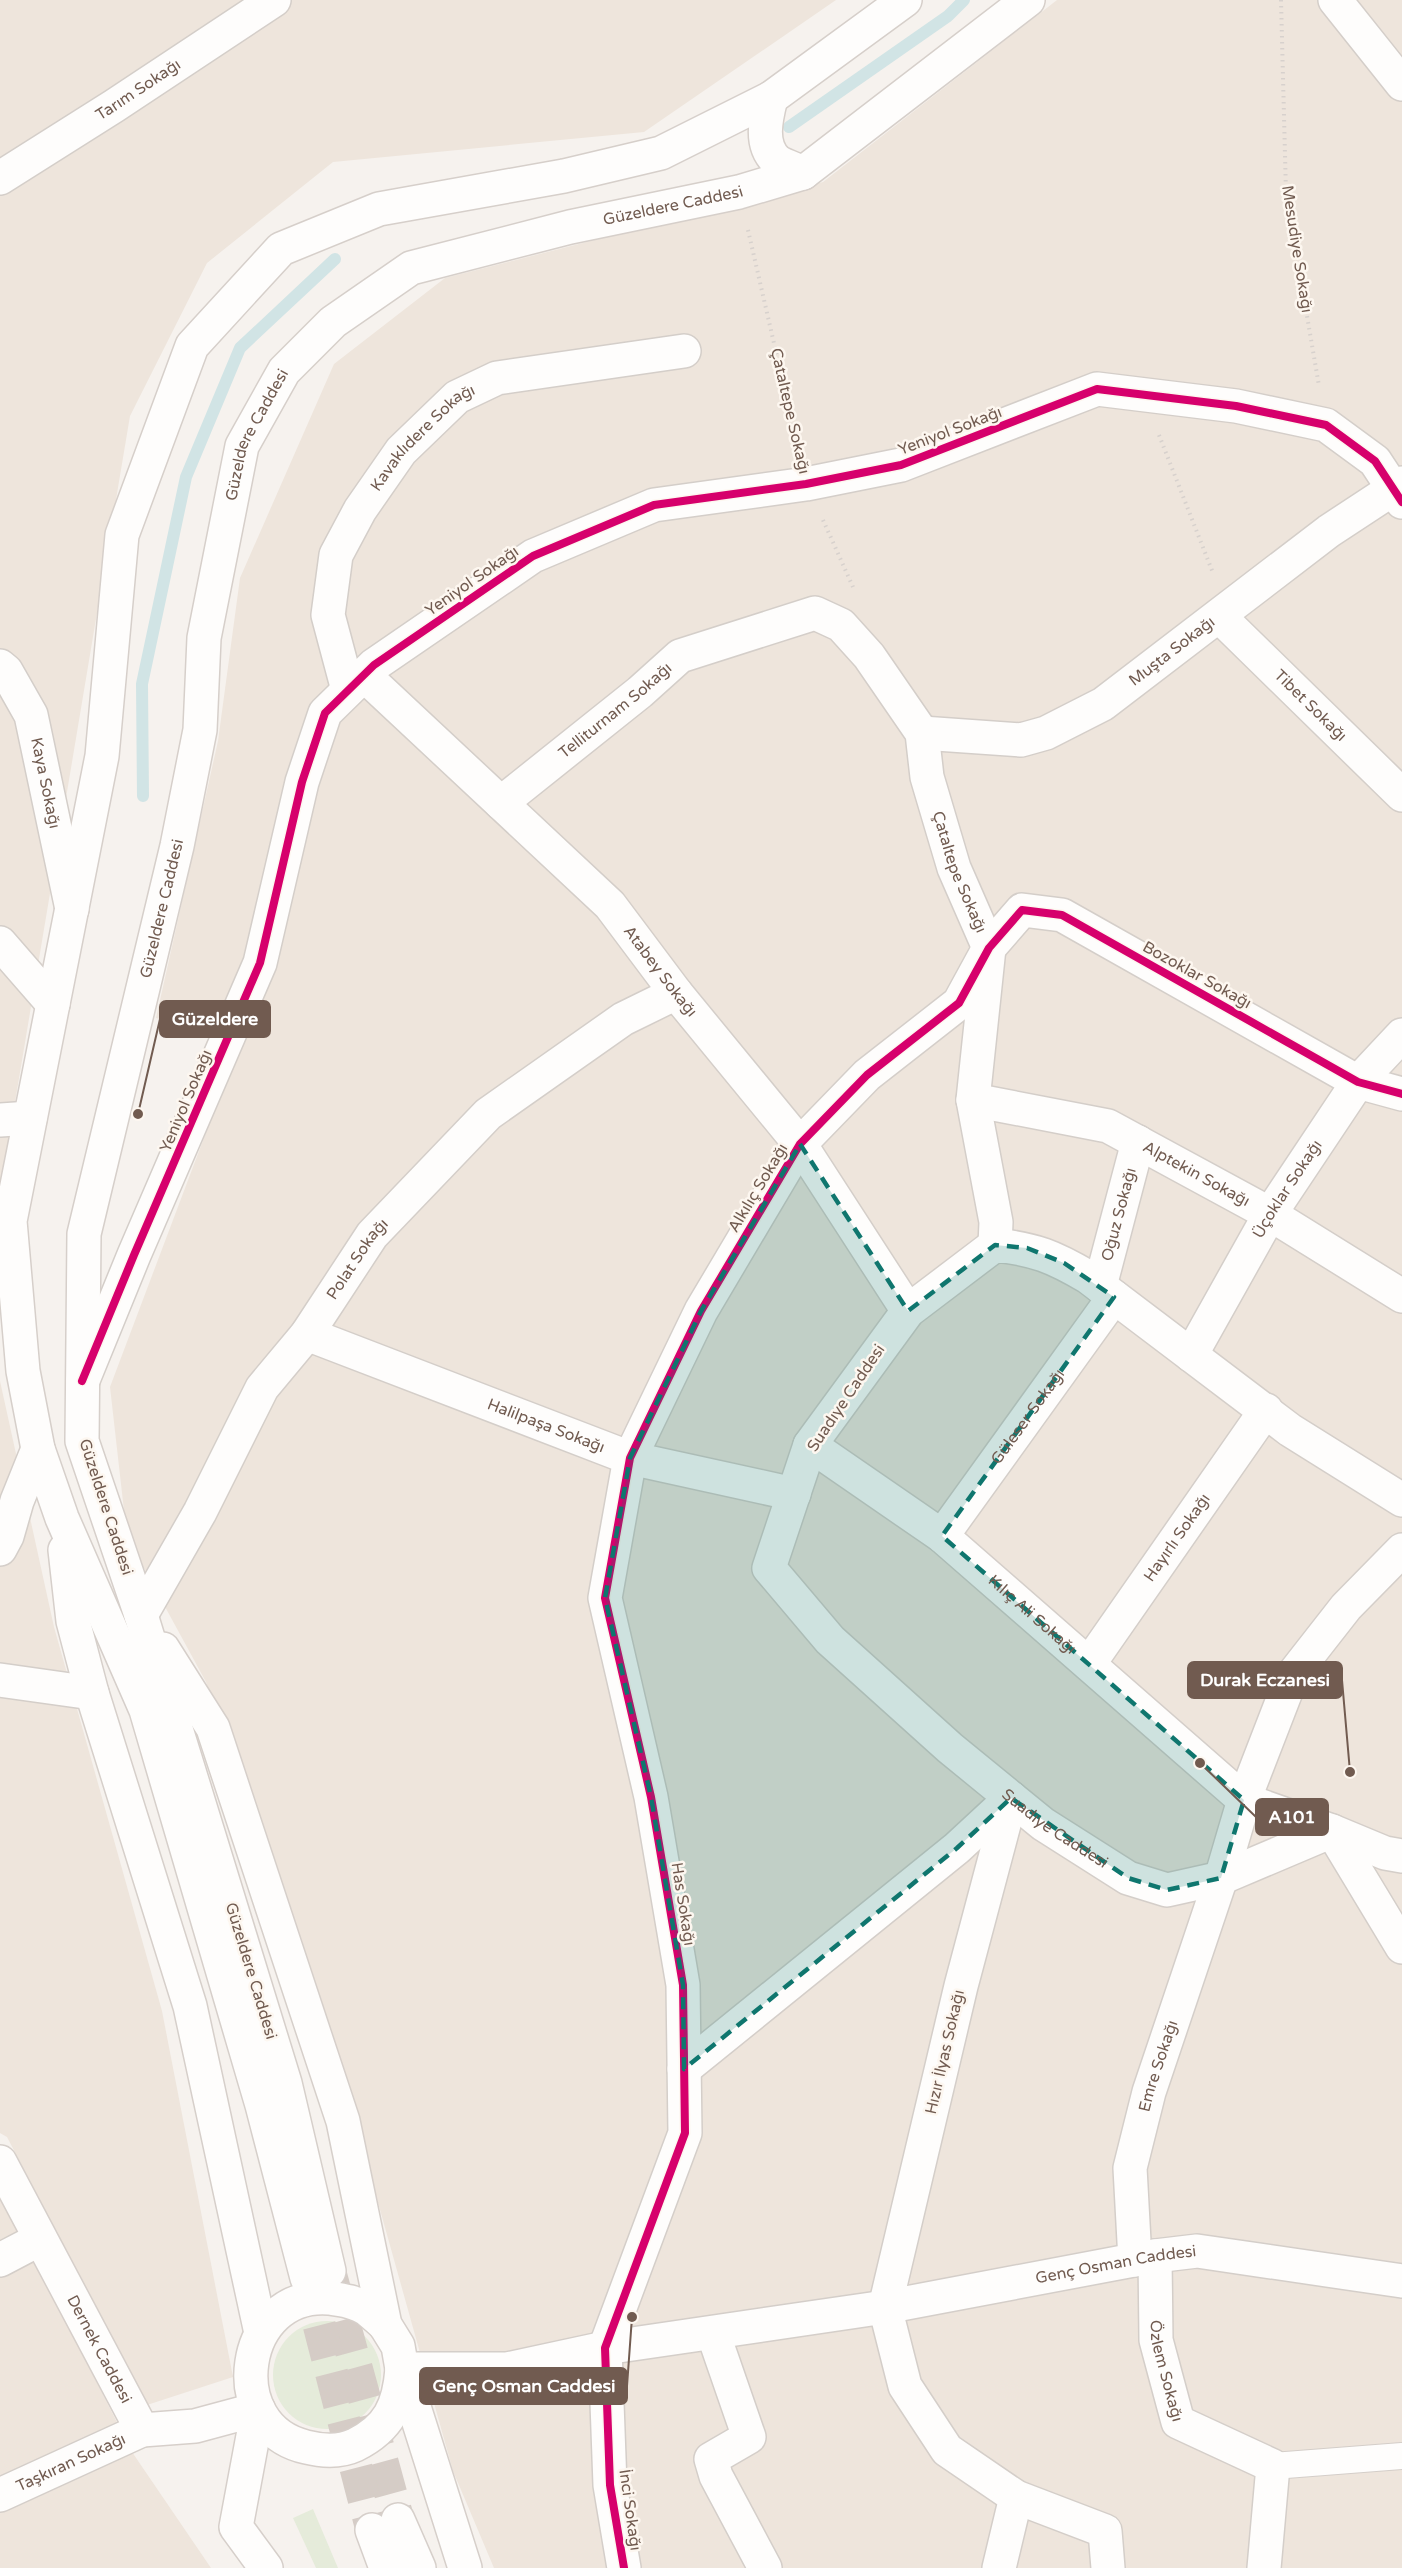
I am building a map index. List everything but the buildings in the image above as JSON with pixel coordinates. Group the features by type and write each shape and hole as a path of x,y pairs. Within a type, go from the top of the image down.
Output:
{"street":[{"name":"Tarım Sokağı","path":"0,178 274,0"},
{"name":"Güzeldere Caddesi","path":"905,0 771,98 661,153 564,176 379,209 281,249 192,346 122,535 102,756 53,1004 15,1119 10,1221 23,1371 38,1449 62,1518 146,1710 262,2105 318,2275 285,2083 141,1615 82,1441 84,1234 177,846 200,730 204,638 242,446 284,371 333,322 411,268 570,227 739,192 803,173 1028,0"},
{"path":"1335,0 1402,84"},
{"path":"771,98 764,126 768,146 777,160 803,173"},
{"name":"Kavaklıdere Sokağı","path":"356,683 328,615 336,555 360,510 401,451 457,397 497,378 684,351"},
{"name":"Yeniyol Sokağı","path":"82,1382 260,963 302,782 325,712 374,665 533,556 654,505 806,484 901,465 1097,389 1236,406 1326,425 1375,461 1399,491"},
{"name":"Muşta Sokağı","path":"922,732 1021,740 1046,733 1103,704 1329,531 1399,491"},
{"name":"Telliturnam Sokağı","path":"501,803 640,692 680,656 815,612 841,625"},
{"name":"Tibet Sokağı","path":"1224,613 1402,795"},
{"name":"Çataltepe Sokağı","path":"841,625 869,656 922,732 927,777 954,868 989,948 973,1100 996,1222 995,1245"},
{"name":"Kaya Sokağı","path":"0,666 6,671 31,714 72,909"},
{"name":"Atabey Sokağı","path":"356,683 501,803 610,905 676,993 800,1144 903,1317"},
{"name":"Bozoklar Sokağı","path":"989,948 1022,910 1062,915 1358,1082 1402,1094"},
{"path":"0,943 53,1004"},
{"name":"Alkılıç Sokağı","path":"630,1458 701,1311 800,1144 867,1075 959,1002 989,948"},
{"name":"Polat Sokağı","path":"141,1615 200,1512 262,1388 307,1334 372,1235 488,1114 623,1019 676,993"},
{"name":"Üçoklar Sokağı","path":"1191,1355 1270,1214 1358,1082 1402,1035"},
{"name":"Alptekin Sokağı","path":"973,1100 1108,1126 1270,1214 1402,1296"},
{"name":"Oğuz Sokağı","path":"1107,1292 1137,1142"},
{"path":"995,1245 1027,1248 1064,1263 1107,1292 1290,1430 1402,1500"},
{"name":"Suadıye Caddesi","path":"995,1245 903,1317 810,1445 769,1568 830,1640 950,1748 1043,1824 1128,1878 1167,1890 1221,1878 1332,1831"},
{"name":"Güleser Sokağı","path":"942,1536 1107,1292"},
{"name":"Halilpaşa Sokağı","path":"307,1334 630,1458 794,1494"},
{"name":"Hayırlı Sokağı","path":"1089,1664 1266,1410"},
{"name":"Kılıç Ali Sokağı","path":"810,1445 942,1536 1244,1800"},
{"path":"0,1549 7,1536 17,1501 38,1449"},
{"name":"Has Sokağı","path":"605,2348 685,2133 683,1985 651,1797 605,1598 630,1458"},
{"path":"62,1518 73,1621 92,1693 189,2006 261,2333"},
{"name":"Emre Sokağı","path":"1145,2258 1130,2168 1149,2092 1221,1878 1244,1800 1292,1676 1346,1607 1402,1550"},
{"path":"141,1615 213,1728 343,2121 385,2325"},
{"path":"0,1680 92,1693"},
{"path":"684,2069 939,1863 1011,1798"},
{"name":"Hızır İlyas Sokağı","path":"885,2307 961,1986 1011,1798"},
{"path":"1244,1800 1332,1831 1385,1853 1402,1856"},
{"path":"1332,1831 1402,1947"},
{"name":"Dernek Caddesi","path":"0,2162 142,2430"},
{"path":"0,2260 40,2239"},
{"name":"Genç Osman Caddesi","path":"402,2369 507,2369 605,2348 885,2307 1145,2258 1197,2251 1402,2281"},
{"name":"Özlem Sokağı","path":"1145,2258 1156,2340 1178,2422 1273,2466"},
{"path":"402,2369 400,2395 389,2419 371,2437 348,2448 321,2451 296,2445 274,2431 258,2409 250,2384 251,2357 261,2333 277,2315 298,2303 321,2298 345,2300 367,2310 385,2325 398,2346 402,2369 465,2568"},
{"path":"885,2307 905,2386 947,2450 1016,2498 1105,2531 1108,2568"},
{"path":"713,2333 749,2438 711,2459 716,2476 765,2568"},
{"name":"İnci Sokağı","path":"605,2348 610,2485 624,2568"},
{"path":"142,2430 195,2426 258,2409"},
{"path":"258,2409 236,2527 266,2568"},
{"name":"Taşkıran Sokağı","path":"0,2495 142,2430"},
{"path":"1264,2568 1273,2466"},
{"path":"999,2568 1016,2498"},
{"path":"386,2568 385,2525 418,2568"}],"lane":[{"path":"1273,2466 1402,2456"}],"path":[{"path":"1143,394 1224,613"}],"highlighted area":[{"path":"800,1144 908,1311 995,1245 1027,1248 1064,1263 1114,1297 942,1536 1244,1800 1221,1878 1167,1890 1128,1878 1011,1798 957,1848 684,2069 683,1985 651,1797 605,1598 630,1458 701,1311"}],"shaded area":[{"path":"0,0 836,0 644,132 333,162 207,263 130,416 9,1138 0,1272"},
{"path":"1057,0 1402,0 1402,2568 494,2568 453,2471 348,2095 206,1682 127,1537 110,1387 239,1045 156,1018 218,741 240,578 334,364 445,278 823,182"},
{"path":"0,1381 54,1627 162,2011 233,2377 147,2405 7,2137 0,2133"},
{"path":"0,2192 132,2452 211,2568 0,2568"}],"green space":[{"path":"327,2321 348,2325 365,2337 377,2354 381,2375 377,2396 365,2413 348,2425 327,2429 306,2425 289,2413 277,2396 273,2375 277,2354 289,2337 306,2325"},
{"path":"313,2509 338,2568 316,2568 293,2518"}],"waterway":[{"path":"789,127 948,16 964,0"},
{"path":"143,796 142,684 186,477 240,348 335,259"}],"tunnel":[{"path":"330,2273 398,2520"},
{"path":"307,2278 372,2530"}],"cycle path":[{"path":"82,1381 260,963 302,782 325,713 374,665 533,556 654,505 806,484 901,465 1097,389 1236,406 1326,425 1375,461 1402,502"},
{"path":"624,2568 610,2485 605,2348 685,2133 683,1985 651,1797 605,1598 630,1458 701,1311 800,1144 867,1075 959,1003 989,948 1022,910 1062,915 1358,1082 1402,1094"}],"place":[{"name":"Güzeldere","path":"138,1114"},
{"name":"A101","path":"1200,1763"},
{"name":"Durak Eczanesi","path":"1350,1772"},
{"name":"Genç Osman Caddesi","path":"632,2317"}]}
